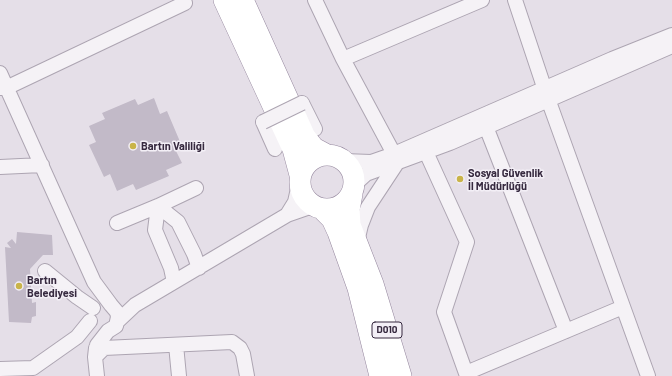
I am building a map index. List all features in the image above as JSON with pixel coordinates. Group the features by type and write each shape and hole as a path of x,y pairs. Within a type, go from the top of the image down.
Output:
{"highway":[{"path":"224,0 293,149 300,180 301,193 306,201 332,219 358,288 380,374"},
{"path":"243,0 305,137 314,148 336,158 350,168 353,189 349,210 350,225 357,243"},
{"path":"300,180 304,167 310,160 318,156 336,158"},
{"path":"318,208 331,210 340,207 347,201 353,189"},
{"name":"D010","path":"357,243 373,284 401,376"}],"street":[{"path":"315,0 343,59 396,159"},
{"path":"343,59 482,0"},
{"path":"516,0 547,94 648,376"},
{"path":"3,88 185,3"},
{"path":"353,189 366,174 396,159 547,94 672,35"},
{"path":"547,94 672,46"},
{"path":"0,73 3,88 42,165 94,282 109,324 104,348 96,351 72,340"},
{"path":"275,149 263,122 302,103 315,129"},
{"path":"336,158 371,162 396,159 426,152 450,143 484,122"},
{"path":"484,122 566,331"},
{"path":"426,152 468,242 444,312 467,374 624,307"},
{"path":"357,243 361,225 368,207 396,159"},
{"path":"0,167 42,165"},
{"path":"287,215 295,202 300,180"},
{"path":"117,223 196,188"},
{"path":"158,206 178,222 194,254 199,268"},
{"path":"158,206 155,230 171,268 174,282"},
{"path":"0,369 33,372 72,340 109,324 135,305 287,215 318,208"},
{"path":"45,271 109,324 176,345 232,342 240,348 243,354 246,376"},
{"path":"97,376 96,351 109,324"},
{"path":"176,345 179,376"}],"building":[{"name":"Bartın Valiliği","path":"154,98 160,114 167,111 181,144 174,147 182,163 166,170 169,176 136,190 133,184 117,191 110,174 104,177 89,145 96,142 89,126 105,119 102,113 135,99 138,105"},
{"name":"Bartın Belediyesi","path":"17,232 52,235 53,255 43,255 30,269 32,303 36,302 36,316 32,317 31,323 9,322 5,247 11,248 7,243 12,239 16,244"}],"place":[{"name":"Bartın Valiliği","path":"133,146"},
{"name":"Sosyal Güvenlik İl Müdürlüğü","path":"460,179"},
{"name":"Bartın Belediyesi","path":"19,286"}]}
